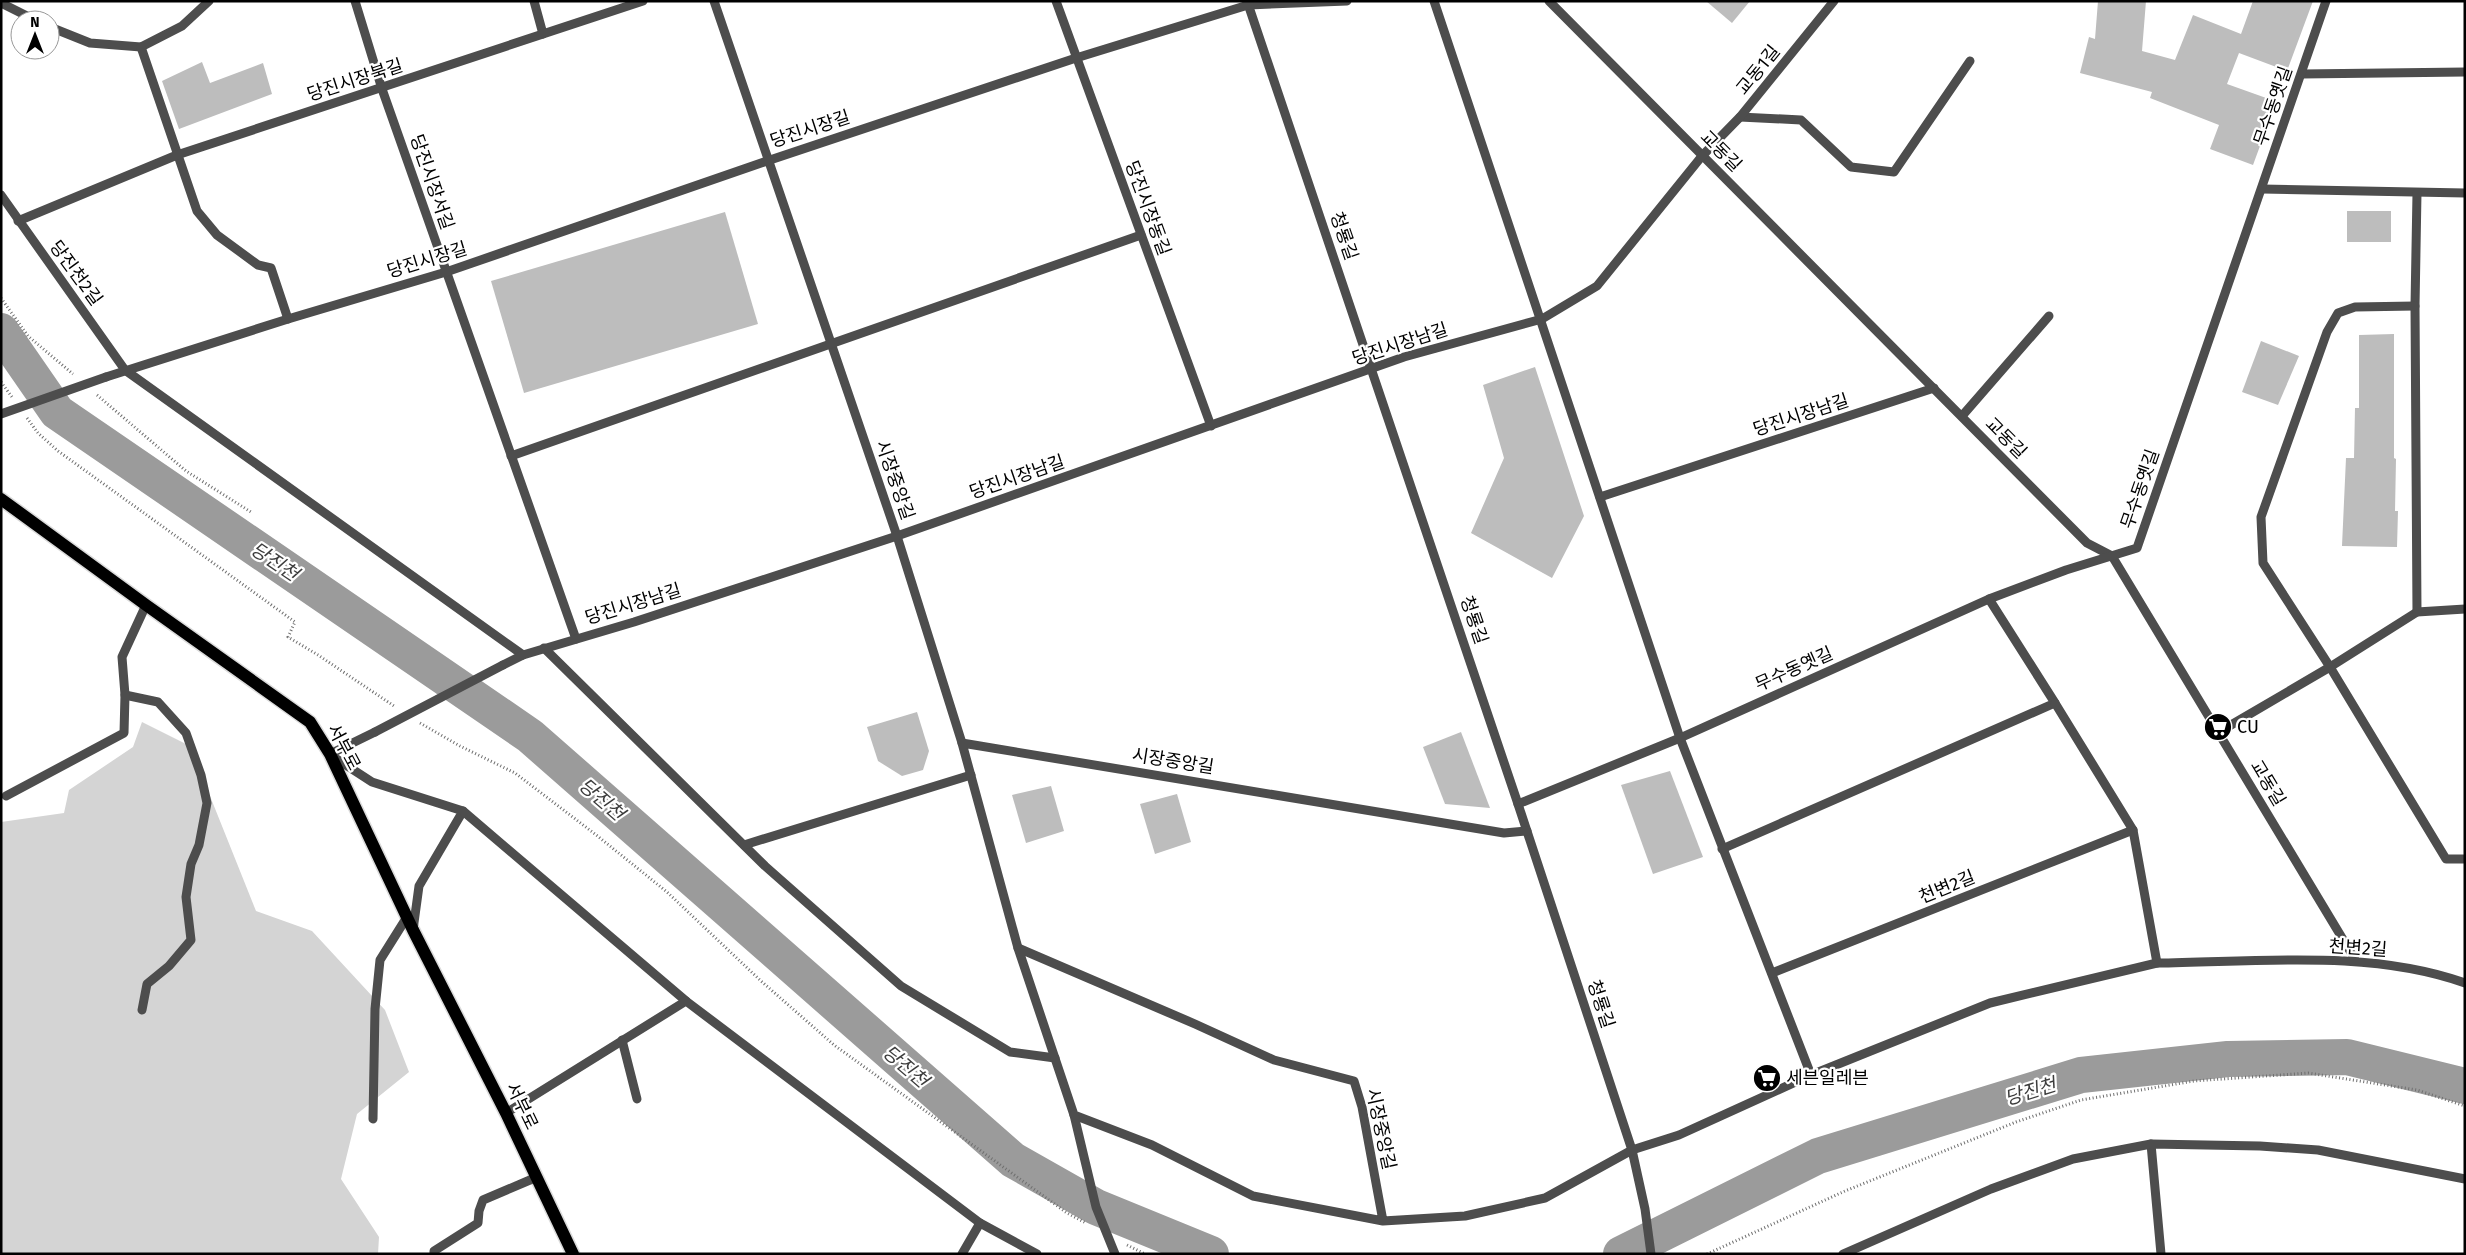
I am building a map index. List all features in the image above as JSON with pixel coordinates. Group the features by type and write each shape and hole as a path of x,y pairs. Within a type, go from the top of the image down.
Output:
{"main road":[{"name":"서부로","path":"1,499 310,722 330,754 407,916 506,1113 573,1254"}],"street":[{"path":"60,31 90,43 141,48 182,26 209,1"},
{"name":"당진시장서길","path":"355,1 382,89 576,638"},
{"path":"534,1 543,34"},
{"name":"당진시장북길","path":"18,221 177,155 382,89 642,1"},
{"path":"714,1 770,160"},
{"name":"당진시장동길","path":"1056,1 1211,426"},
{"name":"당진시장길","path":"1,414 125,370 446,272 770,160 1247,3 1347,1"},
{"path":"1434,1 1542,319 1680,738 1811,1075"},
{"name":"교동길","path":"1549,1 2087,543 2112,556 2356,961"},
{"name":"교동1길","path":"1702,156 1740,117 1834,1"},
{"name":"무수동옛길","path":"1518,804 1680,738 1989,599 2066,570 2137,548 2326,1"},
{"path":"1,3 15,10"},
{"name":"청룡길","path":"1247,3 1518,804 1632,1150 1645,1209 1651,1254"},
{"path":"141,48 197,211 217,235 258,265 271,268 288,319"},
{"path":"1740,117 1800,120 1850,167 1894,172 1970,61"},
{"path":"2302,74 2465,72"},
{"name":"당진시장남길","path":"330,754 523,655 897,536 1372,370 1404,357 1542,319 1597,286 1702,156"},
{"name":"시장중앙길","path":"770,160 897,536 962,743 1018,948 1074,1114 1096,1208 1115,1254"},
{"path":"2262,189 2417,193 2465,192"},
{"path":"2417,193 2415,306 2417,612"},
{"name":"당진천2길","path":"1,195 125,370 523,655"},
{"path":"511,456 830,342 1141,235"},
{"path":"2415,306 2354,307 2338,312 2328,332 2261,517 2263,563 2330,667 2446,859 2465,859"},
{"path":"1962,416 2049,316"},
{"name":"당진시장남길","path":"1600,497 1934,388"},
{"path":"1989,599 2133,830 2158,964"},
{"path":"6,796 124,733 125,695 122,657 146,605"},
{"path":"2219,732 2330,667 2417,612 2465,609"},
{"path":"544,648 744,845 901,986 1010,1052 1055,1058"},
{"path":"125,695 158,702 186,733 201,775 206,803 199,845 191,864 186,898 191,940 168,966 147,984 142,1010"},
{"path":"1722,849 2055,703"},
{"name":"시장중앙길","path":"962,743 1504,833 1527,831"},
{"path":"330,754 372,782 463,811 686,1001 980,1223 1036,1254"},
{"path":"744,845 971,775"},
{"path":"414,930 419,886 463,811"},
{"name":"천변2길","path":"1772,973 2133,830"},
{"path":"373,1119 375,1009 380,960 407,916"},
{"name":"시장중앙길","path":"1018,948 1274,1060 1354,1081 1362,1107 1383,1221"},
{"name":"천변2길","path":"1632,1150 1679,1135 1811,1075 1990,1003 2158,964 2356,961 2437,973 2465,983"},
{"path":"506,1113 686,1001"},
{"path":"622,1040 637,1099"},
{"path":"1074,1114 1152,1145 1253,1196 1383,1221 1465,1216 1545,1198 1632,1150"},
{"path":"2151,1144 2161,1254"},
{"path":"1844,1254 1991,1189 2073,1159 2151,1144 2260,1146 2318,1150 2465,1179"},
{"path":"434,1254 434,1251 478,1223 479,1211 483,1200 537,1178"},
{"path":"962,1254 980,1223"}],"path":[{"path":"1,298 28,336 81,381"},
{"path":"1,382 17,404"},
{"path":"96,394 186,471 251,512"},
{"path":"22,411 38,433 58,451 295,622 288,637 398,708"},
{"path":"414,719 460,746 515,773 667,892 761,981 834,1045 1067,1213 1093,1227"},
{"path":"1707,1254 1844,1191 2016,1122 2081,1100 2194,1081 2308,1073 2417,1090 2465,1106"},
{"path":"1119,1240 1144,1254"}],"shaded area":[{"path":"142,722 190,746 256,911 312,931 385,1010 409,1072 357,1114 341,1179 379,1237 378,1254 1,1254 1,822 64,813 69,790 133,747"}],"building":[{"path":"1706,1 1750,1 1732,23"},
{"path":"2098,1 2146,1 2142,51 2175,60 2193,15 2241,34 2253,1 2313,1 2287,71 2239,53 2227,84 2269,99 2274,108 2253,165 2210,149 2219,125 2150,98 2152,92 2080,73 2089,37 2095,39"},
{"path":"202,62 210,83 263,63 272,94 179,129 162,81"},
{"path":"2347,211 2391,211 2391,242 2347,242"},
{"path":"725,212 758,324 524,393 491,281"},
{"path":"2394,334 2394,458 2396,459 2395,511 2398,511 2397,547 2342,546 2346,458 2354,458 2355,408 2359,408 2359,335"},
{"path":"2261,341 2299,356 2278,405 2242,392"},
{"path":"1535,367 1584,516 1552,578 1471,533 1504,458 1483,385"},
{"path":"917,712 929,751 923,770 902,776 878,761 867,727"},
{"path":"1461,732 1490,808 1445,804 1423,747"},
{"path":"1670,771 1703,857 1653,874 1621,785"},
{"path":"1051,786 1064,831 1026,843 1012,795"},
{"path":"1177,794 1191,842 1155,854 1140,804"}],"waterway":[{"name":"당진천","path":"1,331 57,412 530,736 1013,1160 1096,1207 1211,1254"},
{"name":"당진천","path":"1621,1254 1818,1156 2081,1075 2228,1059 2347,1057 2465,1086"}],"place":[{"name":"CU","path":"2218,727"},
{"name":"세븐일레븐","path":"1767,1078"}]}
